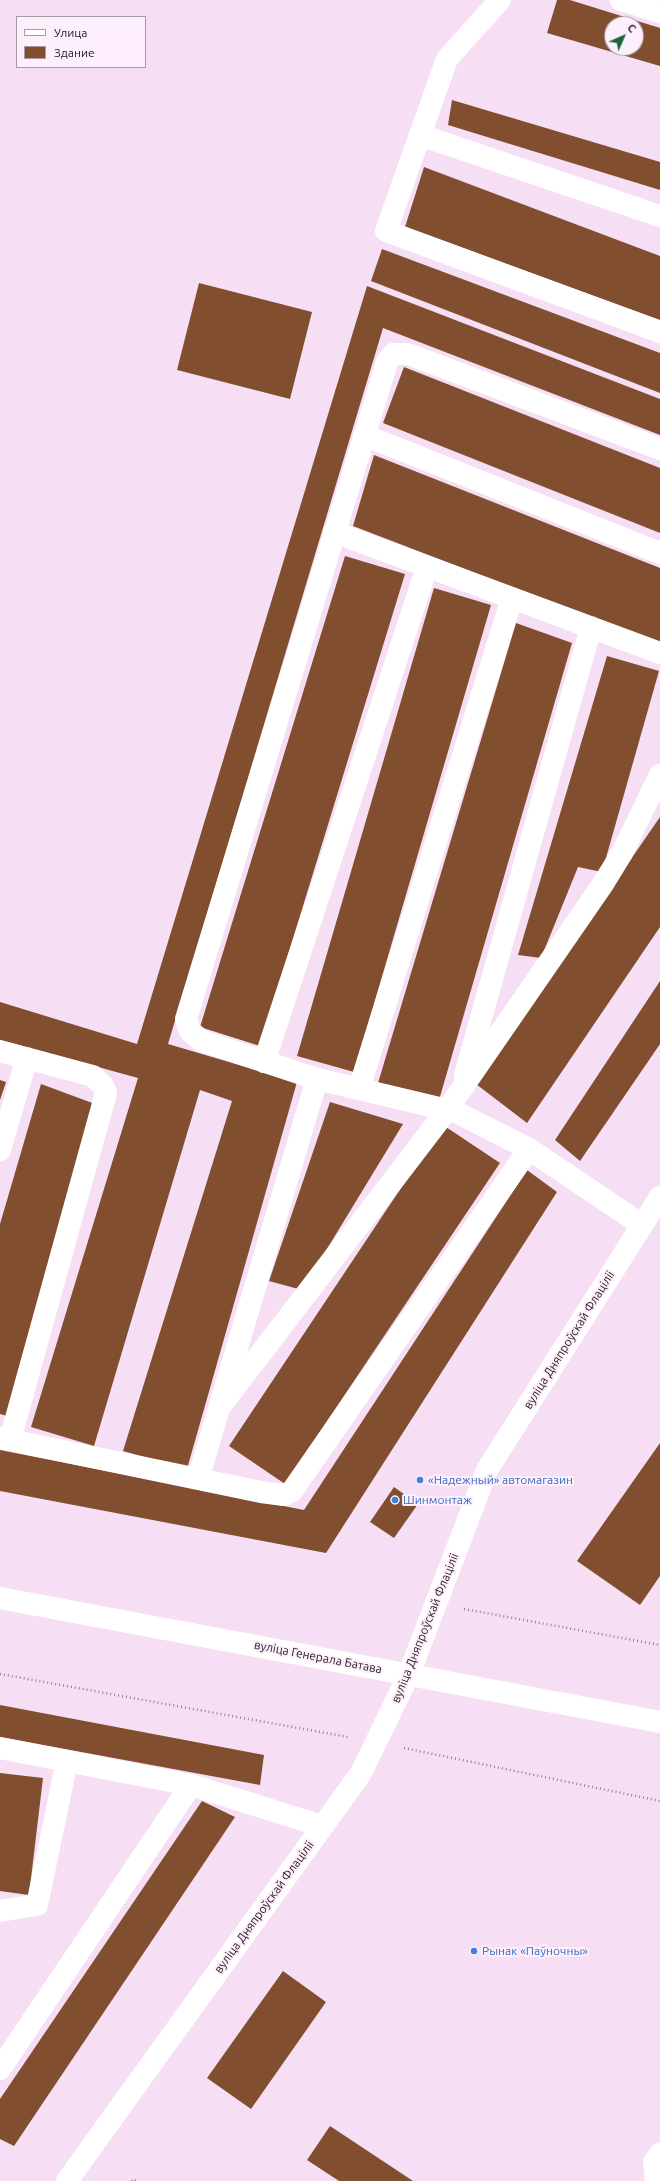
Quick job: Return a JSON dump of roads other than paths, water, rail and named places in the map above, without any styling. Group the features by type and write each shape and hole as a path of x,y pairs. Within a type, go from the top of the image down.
{"street":[{"path":"500,0 447,59 386,231 660,332"},
{"path":"621,0 660,12"},
{"path":"420,135 660,216"},
{"path":"642,1225 529,1149 468,1118 447,1110 317,1080 202,1041 190,1031 186,1019 364,435 387,362 393,354 408,354 660,450"},
{"path":"364,435 660,553"},
{"path":"334,532 660,653"},
{"path":"264,1062 427,567"},
{"path":"360,1089 512,598"},
{"path":"460,1091 591,627"},
{"path":"220,1408 447,1110 603,884 622,853 660,775"},
{"path":"0,1051 93,1076 103,1086 106,1094 5,1439 284,1496 292,1492 529,1149"},
{"path":"0,1150 28,1058"},
{"path":"198,1479 317,1080"},
{"name":"вуліца Дняпроўскай Флаціліі","path":"67,2181 361,1773 409,1674 487,1470 660,1197"},
{"name":"вуліца Генерала Батава","path":"0,1598 660,1722"},
{"path":"0,1748 191,1785 322,1826"},
{"path":"0,1911 36,1905 67,1761"},
{"path":"0,2069 191,1785"},
{"path":"656,2181 654,2162 660,2154"}],"place":[{"name":"«Надежный» автомагазин","path":"420,1480"},
{"name":"Шинмонтаж","path":"395,1500"},
{"name":"Рынак «Паўночны»","path":"474,1951"}]}
